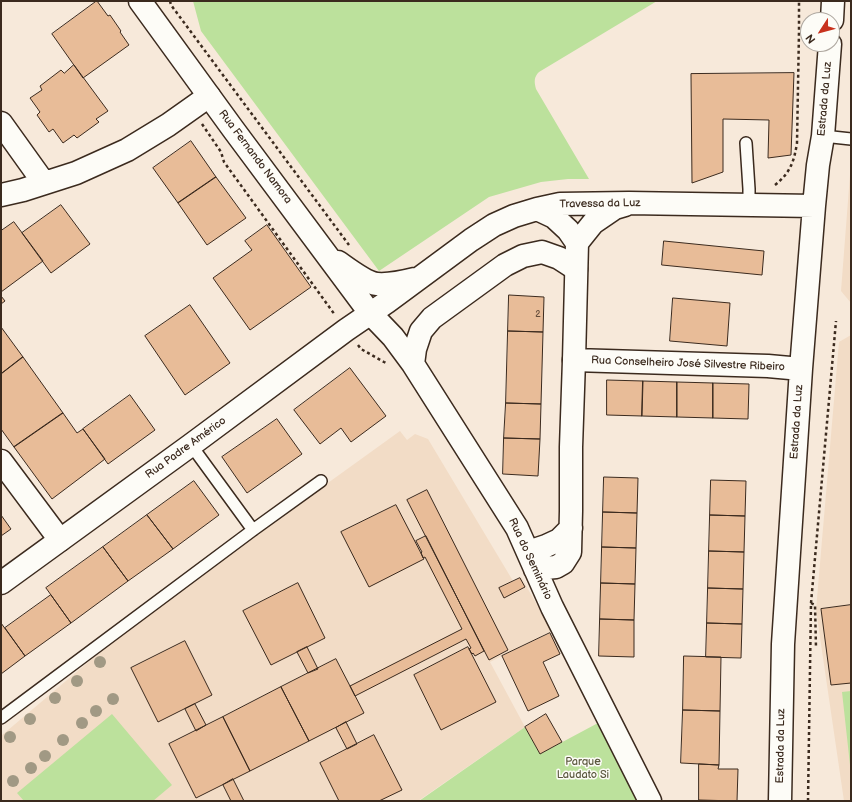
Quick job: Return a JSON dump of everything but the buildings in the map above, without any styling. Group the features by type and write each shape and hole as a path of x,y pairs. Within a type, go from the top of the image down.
{"street":[{"name":"Rua Fernando Namora","path":"140,1 370,313"},
{"path":"832,12 833,1"},
{"name":"Estrada da Luz","path":"780,801 784,644 801,369 814,206 818,165 823,136 829,52"},
{"path":"1,195 23,190 76,173 127,150 168,125 209,96"},
{"path":"1,123 44,183"},
{"name":"Travessa da Luz","path":"370,313 494,225 514,216 537,209 560,204 629,203 749,196 814,206"},
{"path":"531,560 556,567 563,563 570,552 571,447 577,243 593,223 615,208 629,203"},
{"path":"537,209 554,217 568,230 577,243"},
{"path":"413,364 415,349 421,331 432,318 505,265 522,256 542,252 559,258 576,269"},
{"path":"326,253 359,276 376,284 397,284 420,277"},
{"name":"Rua Padre Américo","path":"1,583 370,313"},
{"name":"Rua do Seminário","path":"370,313 393,337 413,364 517,528 552,607 650,801"},
{"name":"Rua Conselheiro José Silvestre Ribeiro","path":"574,360 768,366 801,369"},
{"path":"1,461 60,540"}],"lane":[{"path":"823,136 851,139"},
{"path":"746,143 749,196"},
{"path":"190,445 253,530"},
{"path":"1,718 321,481"}],"path":[{"path":"170,1 171,6 354,251"},
{"path":"749,196 775,185 786,175 794,158 797,143 799,1"},
{"path":"191,109 221,152 224,162 346,330 361,349 384,362 389,368"},
{"path":"808,801 812,603 836,321"},
{"path":"812,603 814,604 816,648"}],"shaded area":[{"path":"851,162 851,303 841,291"},
{"path":"851,335 851,801 844,801 816,610 839,342"},
{"path":"400,431 407,440 415,434 428,439 513,581 521,577 552,631 490,662 525,727 418,801 1,801 1,736 153,609"}],"green space":[{"path":"193,1 657,1 539,72 535,77 536,89 589,179 568,179 541,182 489,197 379,271 201,31"},
{"path":"851,691 851,774 842,692"},
{"path":"112,714 172,785 153,801 24,801 17,793"},
{"name":"Parque Laudato Si","path":"598,723 637,801 419,801 525,727 540,754"}]}
